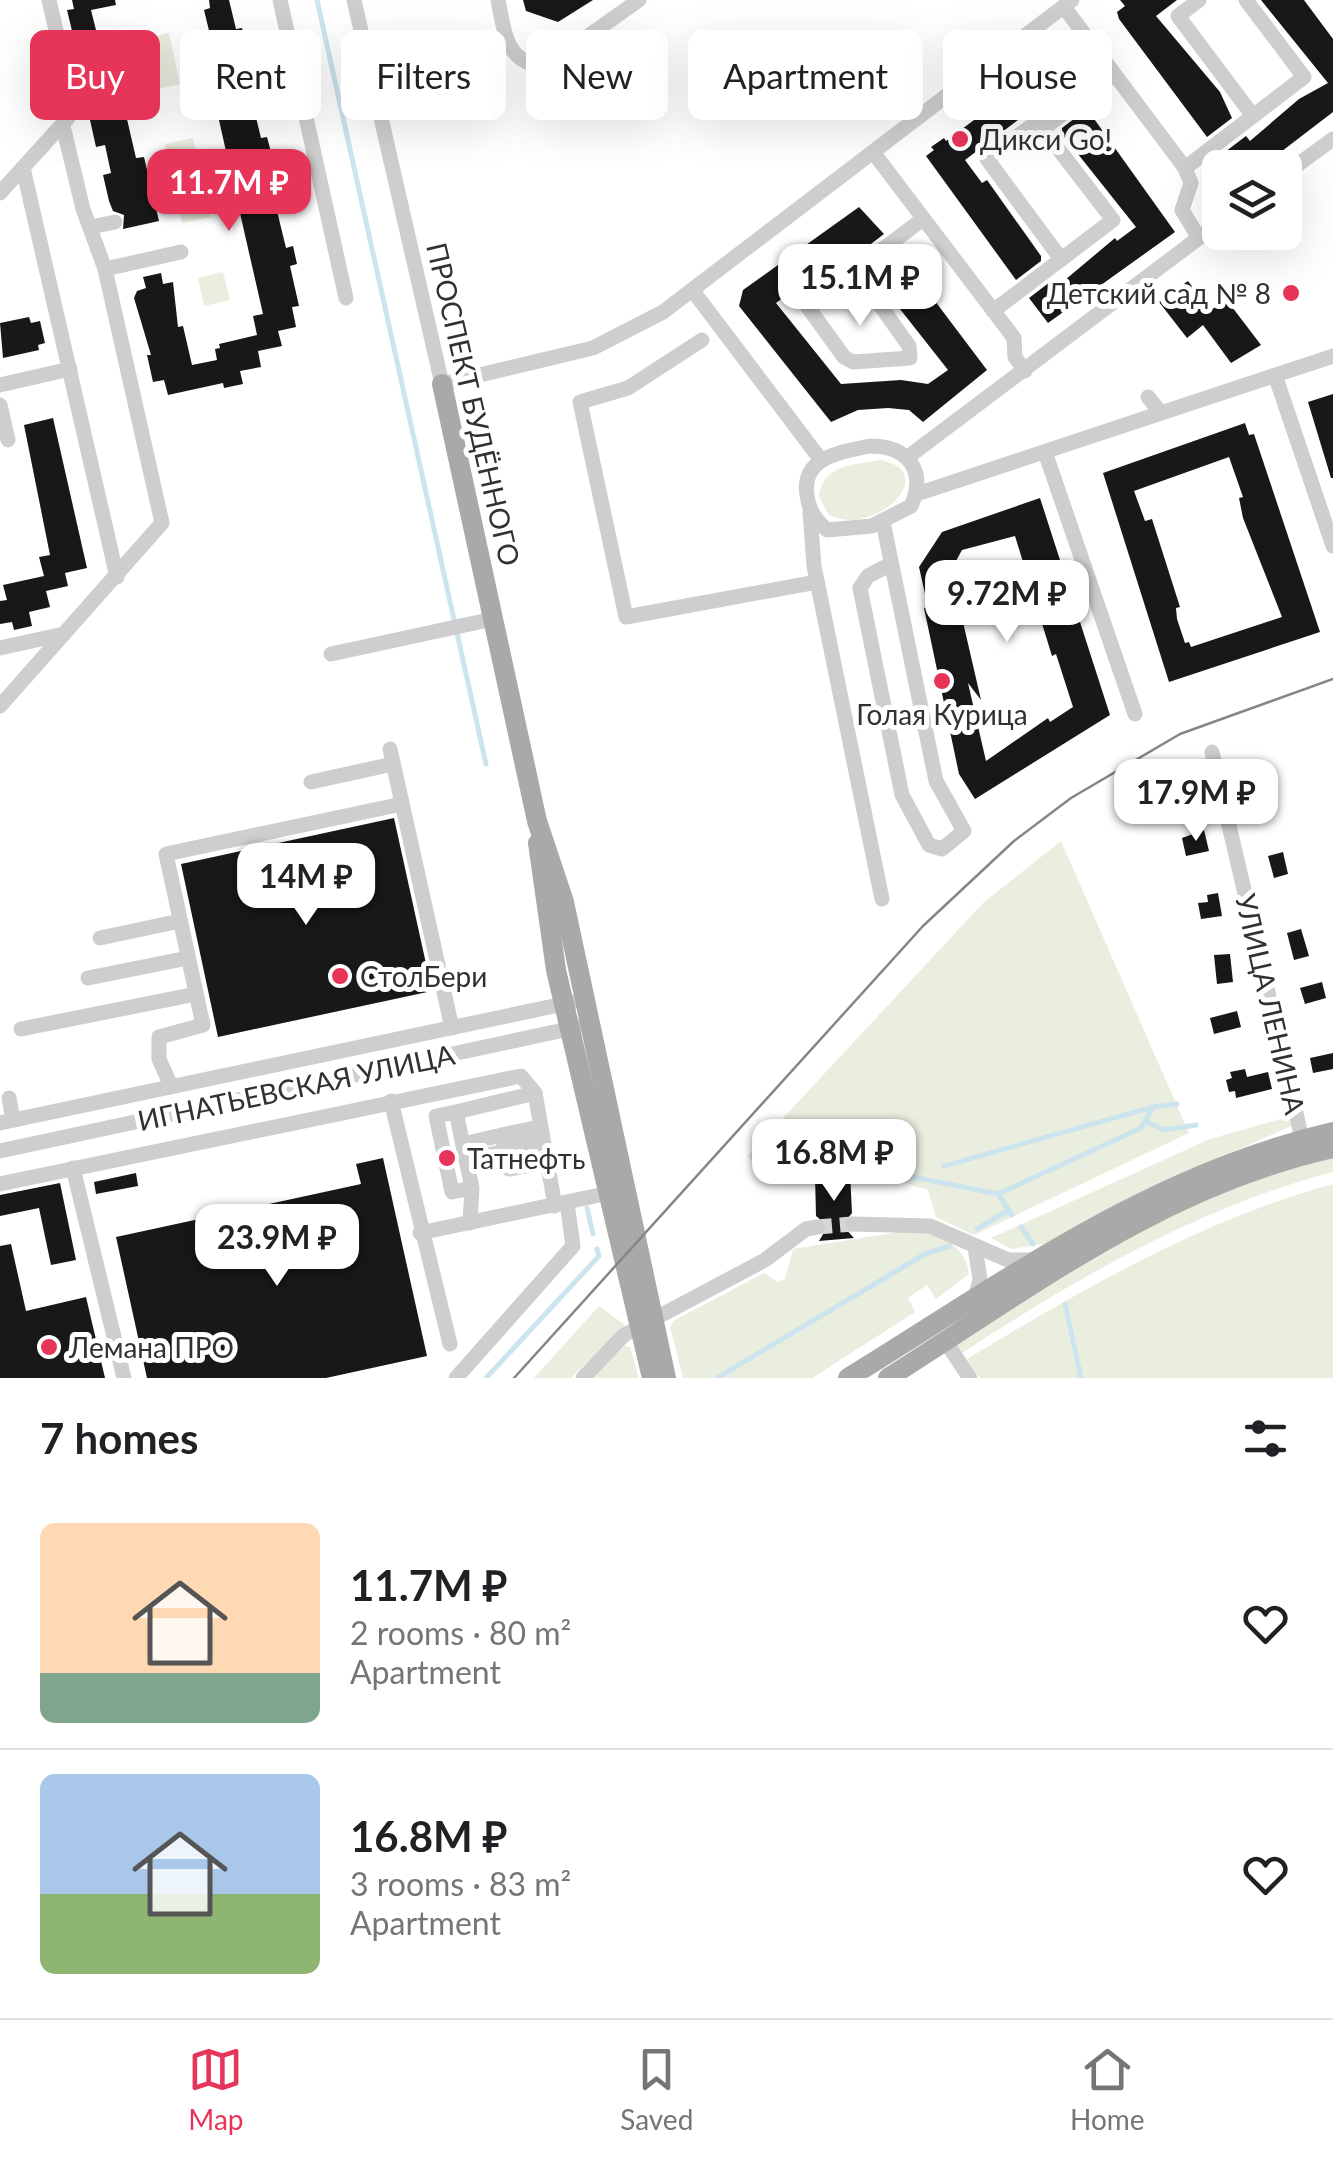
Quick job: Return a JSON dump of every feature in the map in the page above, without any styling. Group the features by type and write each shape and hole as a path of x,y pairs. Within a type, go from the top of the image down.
{"main road":[{"name":"ПРОСПЕКТ БУДЁННОГО","path":"442,384 537,821 564,902 586,1000 647,1323 652,1378"},
{"name":"ПРОСПЕКТ БУДЁННОГО","path":"537,821 540,869 564,1004 609,1193 666,1378"},
{"path":"848,1378 1129,1206 1200,1173 1333,1132"},
{"path":"888,1378 1156,1209 1240,1173 1333,1148"}],"street":[{"path":"0,193 63,126 71,105 50,0"},
{"path":"280,0 346,298"},
{"name":"ПРОСПЕКТ БУДЁННОГО","path":"354,0 442,384"},
{"path":"498,0 512,54 518,61 546,66 639,0"},
{"path":"1200,0 1178,16 1253,116"},
{"path":"1185,168 1304,77 1246,0"},
{"path":"442,384 593,348 624,335 693,291 1068,3 1114,74 1185,168 1191,183 1183,214 1199,238"},
{"path":"1043,128 1114,74"},
{"path":"994,311 1061,260 1113,220 1038,121 987,159 1061,260"},
{"path":"0,706 162,524 105,269 63,126"},
{"path":"1302,161 1333,138"},
{"path":"874,152 1014,338 1015,357 1025,370"},
{"path":"23,168 117,576"},
{"path":"218,193 239,188"},
{"path":"855,270 923,219"},
{"path":"91,227 116,222"},
{"path":"908,458 1202,236"},
{"path":"105,269 181,252"},
{"path":"850,264 855,270 909,346 910,358 853,362 844,357 802,299 850,264"},
{"path":"693,291 821,460"},
{"path":"702,340 628,388 580,402 626,617 817,582"},
{"path":"917,494 1333,356"},
{"path":"0,385 70,369"},
{"path":"1275,376 1333,546"},
{"path":"1148,397 1160,413"},
{"path":"0,406 8,440"},
{"path":"810,512 827,530 840,532 883,522 911,506 917,494 918,476 908,458 889,446 870,446 821,460 805,480 817,582 882,900"},
{"path":"1045,452 1136,714"},
{"path":"883,522 936,780 964,830 942,848 929,845 902,795 860,588 868,576 891,564"},
{"path":"331,654 493,619"},
{"path":"0,648 65,634"},
{"name":"УЛИЦА ЛЕНИНА","path":"1212,752 1302,1139"},
{"path":"312,782 392,757 452,1028"},
{"path":"170,1086 166,1065 156,1047 159,1038 202,1025 166,854 402,804"},
{"path":"100,938 180,921"},
{"path":"88,978 188,958"},
{"path":"22,1029 196,994"},
{"name":"ИГНАТЬЕВСКАЯ УЛИЦА","path":"7,1122 586,1000"},
{"name":"ИГНАТЬЕВСКАЯ УЛИЦА","path":"0,1151 591,1024"},
{"path":"405,1064 412,1097"},
{"path":"0,1184 522,1076 535,1093 540,1134 573,1246 456,1378"},
{"path":"202,1079 208,1105"},
{"path":"472,1188 452,1192 436,1116 535,1093"},
{"path":"7,1122 9,1098"},
{"path":"392,1101 420,1233 450,1344"},
{"path":"456,1112 472,1188 470,1223"},
{"path":"464,1152 540,1134"},
{"path":"57,1138 124,1378"},
{"path":"504,1145 511,1178 548,1166"},
{"path":"420,1233 609,1193"},
{"path":"853,1224 930,1226 1008,1260 1038,1260"},
{"path":"582,1378 624,1335 765,1260 806,1229 817,1227"},
{"path":"974,1247 980,1279 975,1298"},
{"path":"945,1341 970,1378"}],"shaded area":[{"path":"169,33 180,84 160,89 160,35"},
{"path":"193,138 211,217 182,223 165,144"},
{"path":"223,272 230,300 204,306 198,278"},
{"path":"880,460 898,467 905,478 903,490 894,502 863,518 845,520 828,514 819,496 827,478 841,468"},
{"path":"1061,841 1189,1133 974,1235 936,1217 928,1190 882,1176 875,1156 825,1158 785,1180 747,1157 983,903"},
{"path":"1288,1117 1291,1126 1126,1200 1050,1243 1012,1249 991,1238 1210,1139"},
{"path":"1333,1157 1333,1172 1235,1204 1187,1225 1094,1272 962,1353 954,1343 1123,1236 1223,1188"},
{"path":"1333,1184 1333,1378 980,1378 967,1359 1099,1282 1190,1237"},
{"path":"911,1230 949,1242 962,1255 969,1274 936,1299 927,1285 908,1298 915,1312 812,1378 683,1378 670,1327 673,1321 764,1273 778,1282 785,1279 793,1249"},
{"path":"599,1306 625,1325 571,1378 534,1378"},
{"path":"625,1346 630,1347 639,1378 591,1378"}],"building":[{"path":"72,0 115,0 116,5 91,10 96,30 72,30 67,10 74,9"},
{"path":"209,0 229,0 236,29 242,30 209,30 204,10 210,8"},
{"path":"523,0 593,0 558,22 526,11"},
{"path":"1120,0 1177,0 1156,16 1220,92 1232,118 1207,137 1119,19 1117,12 1125,6"},
{"path":"1261,0 1304,0 1333,39 1333,112 1283,150 1228,150 1246,136 1250,141 1299,99 1328,83"},
{"path":"90,120 127,120 136,158 144,157 159,221 123,229 124,215 113,211 103,175 111,173 105,145 96,147"},
{"path":"219,120 257,120 261,138 267,137 272,156 265,158 268,171 260,184 267,192 281,191 285,209 277,211 286,248 293,246 297,264 290,266 299,306 292,307 296,327 278,331 282,346 258,351 261,367 240,371 243,384 224,388 223,383 168,395 164,380 153,382 147,355 151,355 134,298 137,291 146,288 143,277 161,273 163,284 173,282 178,327 183,326 192,365 217,360 215,349 220,348 219,344 257,335 253,316 263,314 237,200 247,195 250,186 243,178 232,178"},
{"path":"974,120 1018,120 965,160 982,183 987,180 1041,256 1041,261 1016,280 926,156 934,150 931,147 944,138 946,141"},
{"path":"1073,120 1095,120 1175,232 1048,323 1029,298 1054,279 1059,285 1115,238 1117,241 1136,227 1062,134 1062,128"},
{"path":"859,207 884,234 859,253 853,245 776,303 841,384 901,380 928,384 948,370 874,276 873,271 898,252 987,370 923,422 909,410 888,408 858,410 831,422 739,306 743,290"},
{"path":"1188,281 1210,311 1226,299 1261,345 1231,363 1203,325 1187,338 1159,302"},
{"path":"29,317 31,323 40,321 45,343 38,345 39,350 3,358 0,323"},
{"path":"1333,394 1333,478 1331,478 1308,402"},
{"path":"53,418 87,568 65,573 68,586 46,591 50,607 29,612 32,626 14,630 12,622 0,624 0,601 7,600 3,585 44,576 39,557 50,555 24,425"},
{"path":"1245,423 1249,435 1254,434 1320,632 1169,682 1103,473","holes":["1229,457 1243,497 1239,498 1243,518 1282,617 1191,647 1189,642 1185,643 1177,619 1176,608 1180,607 1152,519 1145,521 1134,491"]},
{"path":"1040,498 1110,715 975,799 959,774 924,608 928,607 919,567 942,532","holes":["1015,536 1052,656 1056,654 1073,707 1050,722 1048,718 986,761 968,683 981,700 951,570 962,550"]},
{"path":"394,818 432,991 218,1037 181,864"},
{"path":"1204,830 1209,851 1186,856 1182,838"},
{"path":"1283,852 1288,874 1274,878 1268,856"},
{"path":"1218,893 1222,916 1201,919 1198,903 1208,902 1207,895"},
{"path":"1301,929 1309,956 1294,960 1287,933"},
{"path":"1230,954 1233,982 1217,984 1214,955"},
{"path":"1322,982 1326,998 1305,1004 1300,988"},
{"path":"1237,1011 1241,1027 1214,1034 1210,1018"},
{"path":"1333,1053 1333,1069 1313,1073 1310,1058"},
{"path":"1245,1069 1247,1077 1268,1072 1272,1089 1236,1098 1235,1091 1229,1092 1226,1080 1232,1078 1230,1072"},
{"path":"383,1158 427,1356 326,1378 147,1378 116,1237 361,1184 356,1164"},
{"path":"850,1172 852,1213 842,1225 854,1238 819,1241 828,1226 816,1216 815,1176"},
{"path":"136,1173 138,1186 96,1194 94,1182"},
{"path":"60,1183 76,1260 51,1265 39,1208 0,1216 0,1195"},
{"name":"Лемана ПРО","path":"11,1244 26,1311 86,1297 105,1378 0,1378 0,1246"}],"waterway":[{"path":"317,0 486,764"},
{"path":"944,1166 1153,1107 1177,1104"},
{"path":"998,1194 1141,1128 1153,1107"},
{"path":"1145,1121 1164,1130 1196,1125"},
{"path":"898,1174 998,1194 1012,1215"},
{"path":"587,1208 593,1234"},
{"path":"977,1229 1009,1210"},
{"path":"1021,1227 1033,1244"},
{"path":"717,1378 925,1254 950,1246"},
{"path":"486,1378 599,1256 597,1249"},
{"path":"1065,1304 1081,1378"}],"tunnel":[{"path":"239,188 271,182"},
{"path":"817,1227 853,1224"}],"tram line":[{"path":"514,1378 923,926 1014,841 1071,798 1180,734 1333,679"}],"place":[{"name":"Дикси Go!","path":"960,139"},
{"name":"Детский сад № 8","path":"1291,293"},
{"name":"Голая Курица","path":"942,681"},
{"name":"СтолБери","path":"340,976"},
{"name":"Татнефть","path":"447,1158"},
{"name":"Лемана ПРО","path":"49,1347"}]}
